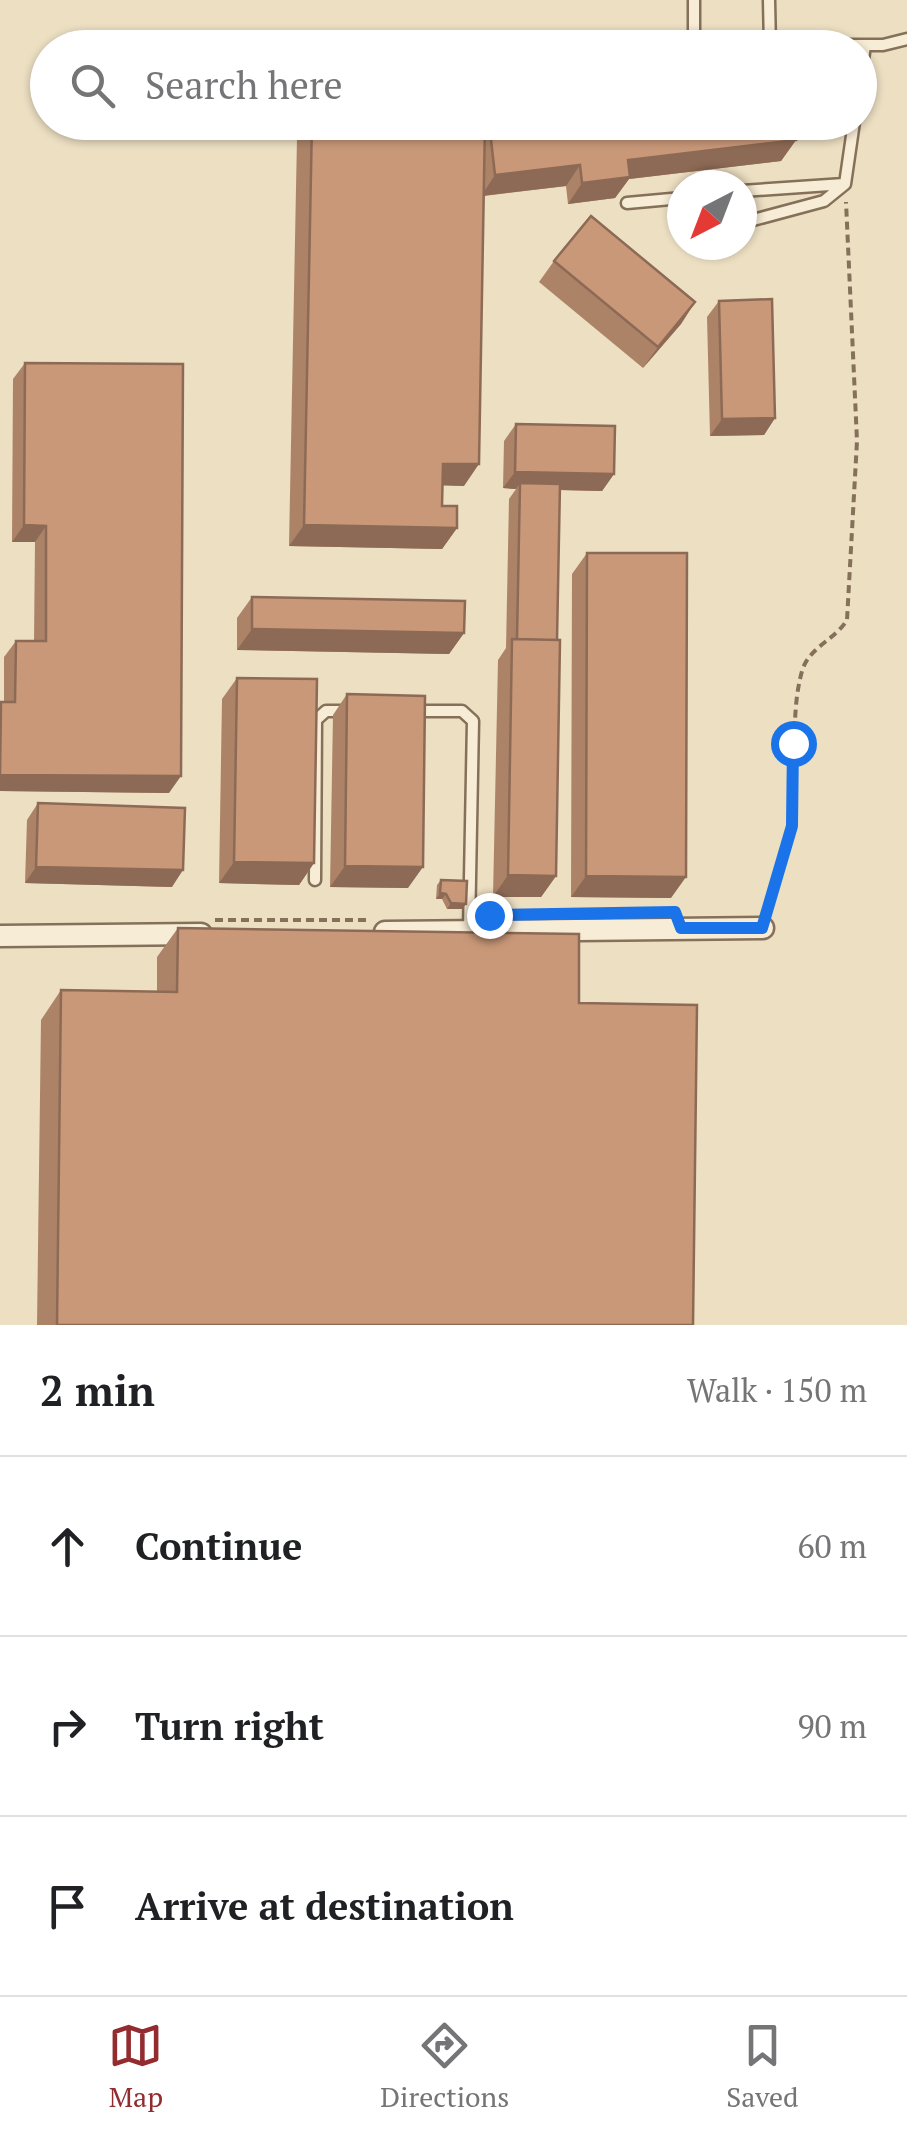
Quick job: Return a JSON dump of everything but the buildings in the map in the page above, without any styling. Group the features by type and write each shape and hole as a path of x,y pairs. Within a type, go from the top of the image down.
{"street":[{"path":"379,926 469,931 762,928"},
{"path":"0,936 207,927"}],"lane":[{"path":"694,0 694,30"},
{"path":"769,0 770,30"},
{"path":"877,43 907,39"},
{"path":"757,219 824,202 845,184 851,140"},
{"path":"757,191 845,184"},
{"path":"627,203 667,199"},
{"path":"314,880 316,720 326,711 365,711"},
{"path":"404,711 462,711 473,721 469,931"}],"path":[{"path":"762,928 792,826 793,743 803,668 820,643 838,634 848,620 858,441 845,184"},
{"path":"207,927 379,926"}],"route":[{"path":"489,915 675,912 681,928 762,928 792,826 793,743"}]}
